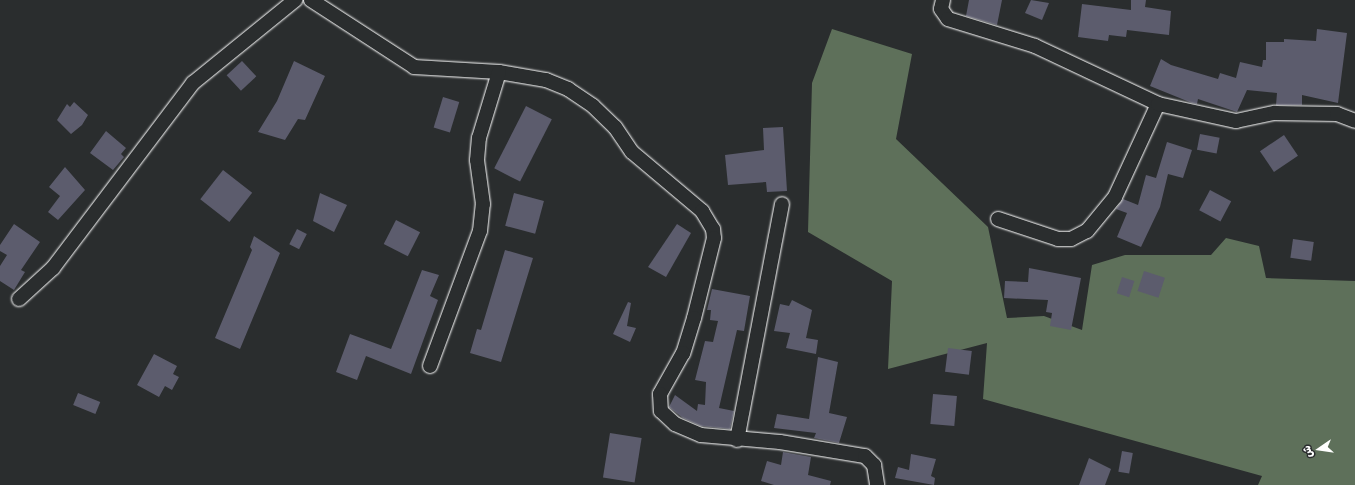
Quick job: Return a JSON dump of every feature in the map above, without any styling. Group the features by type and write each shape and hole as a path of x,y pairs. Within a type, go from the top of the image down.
{"street":[{"path":"19,299 53,268 193,83 295,0"},
{"path":"311,0 414,67 499,72 546,80 568,89 593,106 615,127 632,152 710,219 714,238 694,318 683,353 660,394 659,403 661,411 675,424 701,435 738,440 780,442 864,456 874,465 877,485"},
{"path":"943,0 941,10 948,19 1035,46 1158,104 1236,120 1275,113 1337,114 1355,121"},
{"path":"430,366 480,231 483,204 477,160 479,138 499,72"},
{"path":"998,219 1058,240 1071,239 1087,231 1115,197 1125,179 1158,104"},
{"path":"738,440 782,204"}],"green space":[{"path":"832,29 912,54 896,139 988,227 1007,318 1044,316 1082,330 1092,265 1125,255 1211,255 1226,238 1259,246 1266,278 1355,281 1355,485 1258,485 1262,476 983,399 987,343 888,369 892,281 808,232 812,83"}],"building":[{"path":"969,0 1002,0 997,25 966,16"},
{"path":"1031,0 1049,3 1042,20 1025,13"},
{"path":"1131,0 1146,0 1145,7 1171,11 1169,35 1127,30 1126,37 1109,35 1108,41 1078,37 1082,4 1131,10"},
{"path":"1317,29 1347,33 1338,103 1302,95 1302,105 1276,105 1277,93 1247,90 1237,112 1198,99 1197,104 1192,103 1150,86 1161,59 1171,65 1218,79 1220,73 1236,78 1240,62 1262,67 1263,60 1266,60 1266,42 1284,42 1284,39 1316,41"},
{"path":"242,61 256,76 241,91 227,75"},
{"path":"294,61 325,76 305,120 298,119 285,140 258,132 277,101"},
{"path":"443,97 459,102 450,133 434,128"},
{"path":"74,102 88,115 82,125 71,134 57,120 67,104 70,107"},
{"path":"526,106 552,119 520,182 494,168"},
{"path":"783,127 787,191 767,192 766,182 728,185 725,155 764,150 763,128"},
{"path":"106,131 126,148 121,154 124,157 113,170 90,153"},
{"path":"1200,134 1220,138 1217,154 1197,150"},
{"path":"1284,135 1298,156 1274,172 1260,151"},
{"path":"1167,142 1192,150 1183,178 1168,174 1160,207 1141,247 1117,237 1127,213 1116,209 1123,199 1138,205 1146,175 1156,178"},
{"path":"65,167 85,190 58,220 48,212 60,196 49,187"},
{"path":"223,170 252,193 229,222 200,199"},
{"path":"1210,190 1231,201 1220,222 1199,210"},
{"path":"320,193 347,205 334,232 313,221"},
{"path":"514,193 544,201 535,234 505,226"},
{"path":"396,220 420,232 408,256 384,244"},
{"path":"14,224 40,242 21,270 25,272 14,290 0,281 0,266 7,255 0,251 0,245"},
{"path":"677,224 691,233 666,277 648,267"},
{"path":"297,229 307,234 299,249 289,244"},
{"path":"254,236 280,253 240,349 215,338 252,250 250,247"},
{"path":"1293,239 1314,242 1311,261 1290,258"},
{"path":"505,250 533,258 501,362 470,353 477,329 481,330"},
{"path":"1029,268 1081,278 1071,330 1050,326 1052,313 1046,312 1048,300 1004,298 1005,281 1028,282"},
{"path":"422,270 439,275 430,296 438,300 411,374 366,356 357,380 336,372 350,334 391,349"},
{"path":"1144,271 1165,278 1158,298 1138,291"},
{"path":"1122,277 1134,281 1129,297 1117,293"},
{"path":"712,289 750,296 744,331 737,330 719,408 734,411 730,429 701,426 683,418 669,407 675,395 697,411 698,404 705,405 706,382 695,380 705,341 713,342 718,321 710,320 711,310 707,310"},
{"path":"792,300 812,310 806,338 818,340 816,354 786,348 790,333 774,331 780,304 789,306"},
{"path":"628,302 631,303 627,326 636,328 630,342 613,334"},
{"path":"948,348 972,351 969,375 945,372"},
{"path":"154,354 177,366 173,374 179,377 172,390 165,386 159,397 137,385"},
{"path":"818,357 838,362 829,413 847,417 839,443 814,438 816,433 774,428 777,414 809,419"},
{"path":"78,393 100,402 95,414 73,405"},
{"path":"933,394 957,396 954,426 930,424"},
{"path":"610,433 642,438 635,482 603,477"},
{"path":"1122,451 1133,453 1129,474 1118,472"},
{"path":"783,452 811,457 808,475 831,481 830,485 774,485 761,481 767,461 781,465"},
{"path":"911,454 936,459 931,476 935,478 934,485 895,478 898,467 909,470"},
{"path":"1089,458 1111,469 1105,485 1079,485"}]}
